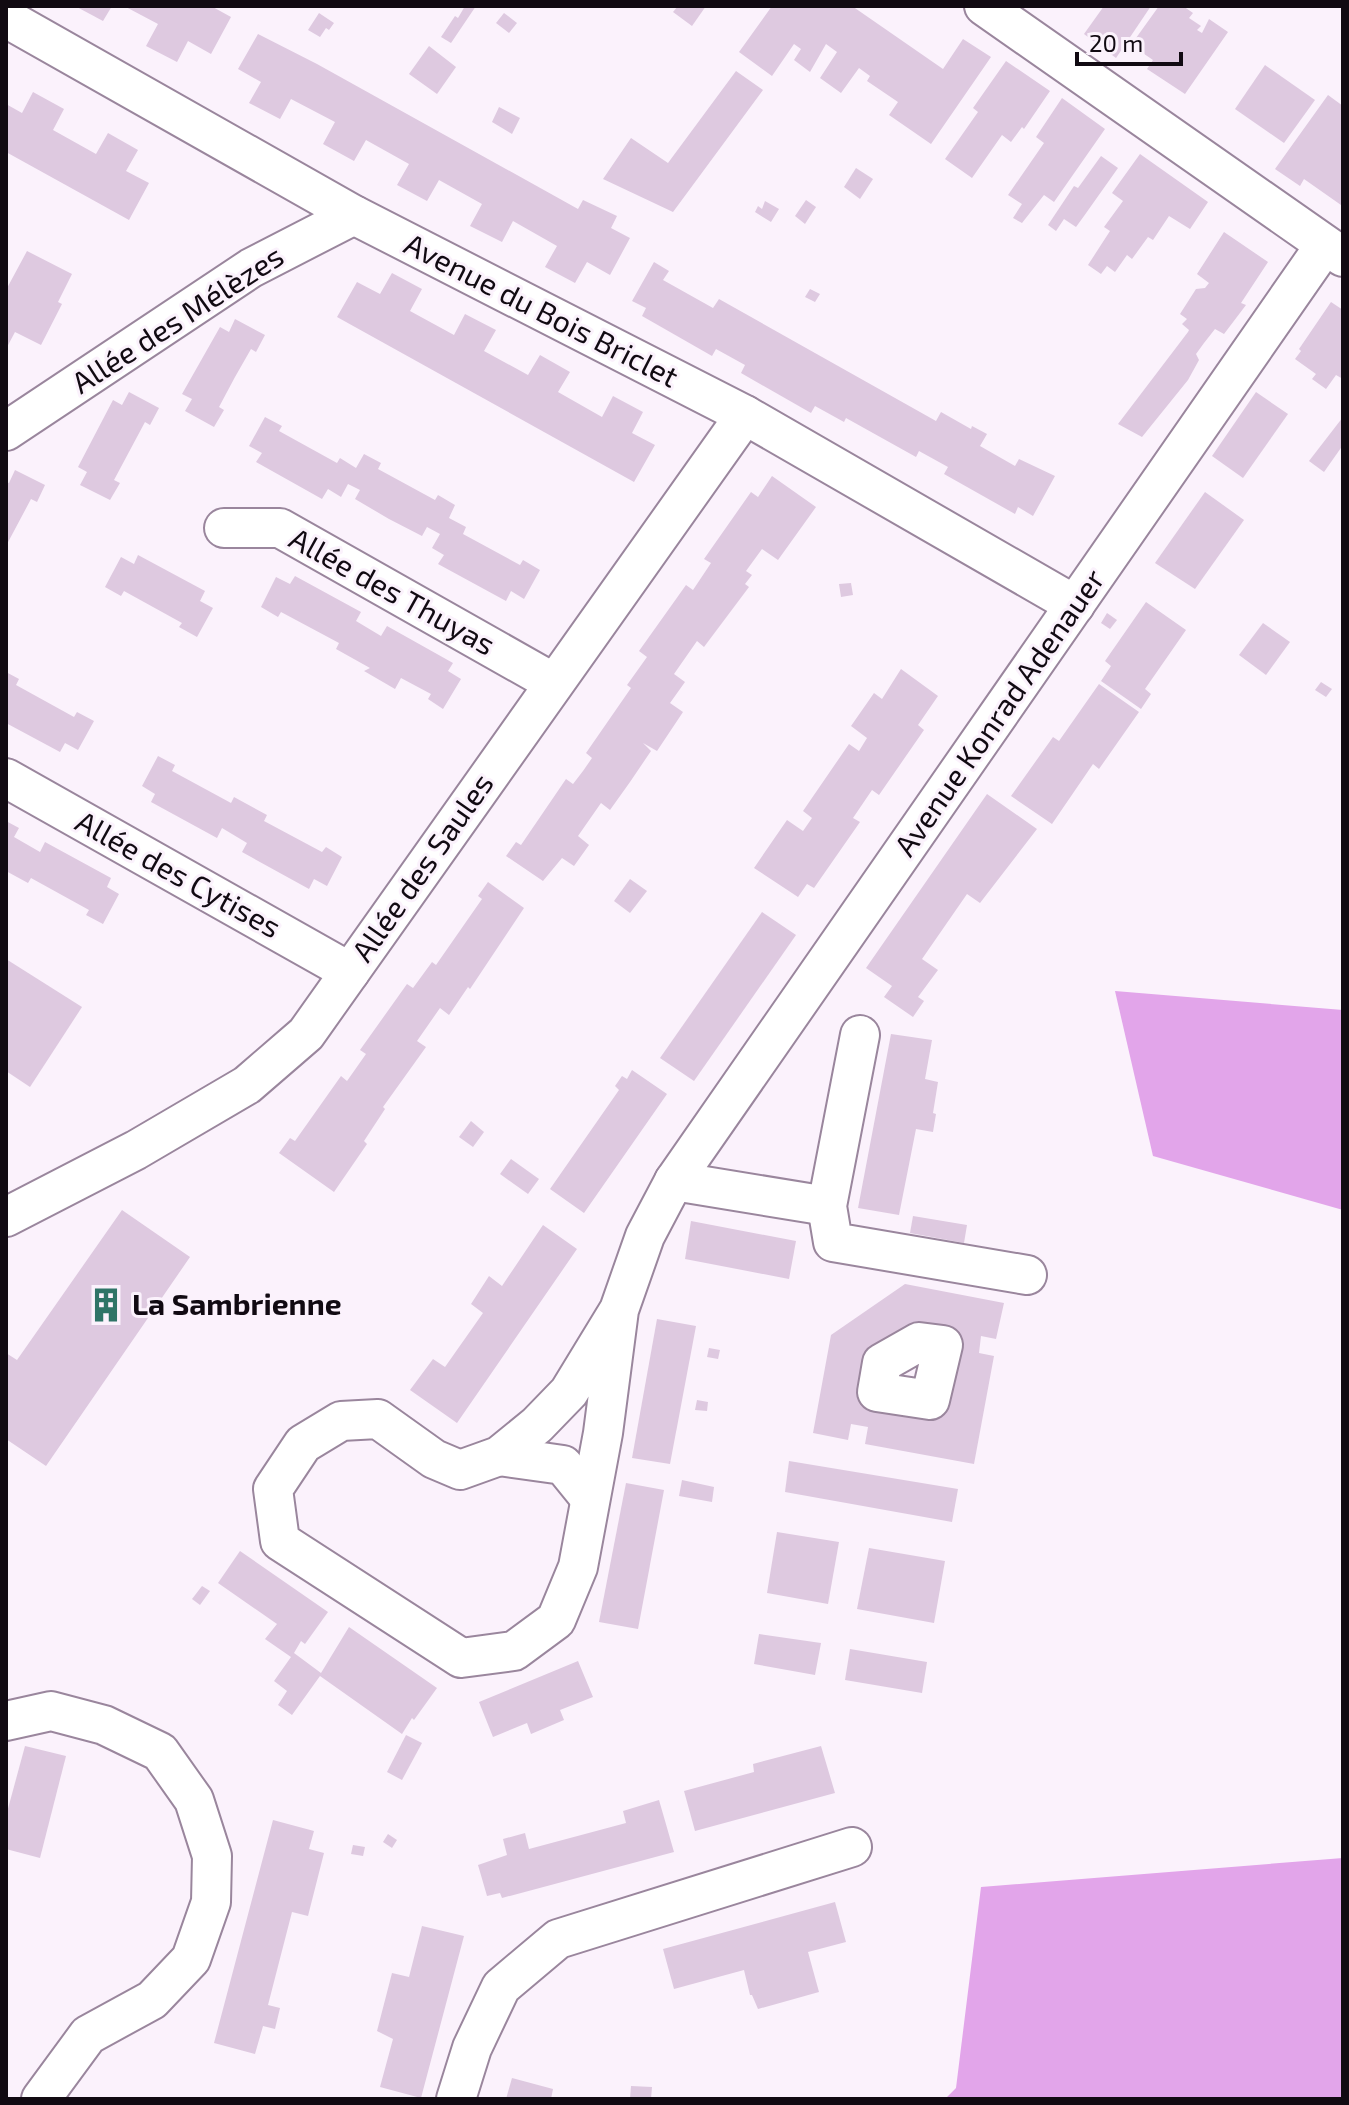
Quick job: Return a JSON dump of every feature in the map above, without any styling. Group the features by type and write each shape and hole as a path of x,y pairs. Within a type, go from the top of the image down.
{"street":[{"path":"984,6 1334,251"},
{"name":"Avenue du Bois Briclet","path":"6,18 354,215 745,415 1075,605"},
{"name":"Allée des Mélèzes","path":"6,431 251,268 354,215"},
{"name":"Avenue Konrad Adenauer","path":"619,1310 569,1392 537,1425 499,1456 460,1470 434,1459 378,1419 341,1421 303,1444 273,1489 280,1541 461,1658 514,1651 556,1620 578,1567 603,1433 619,1310 645,1236 674,1181 1075,605 1334,251"},
{"name":"Allée des Saules","path":"6,1217 136,1150 247,1085 306,1034 745,415"},
{"name":"Allée des Thuyas","path":"224,528 280,528 554,683"},
{"name":"Allée des Cytises","path":"6,778 350,972"},
{"path":"830,1224 860,1035"},
{"path":"674,1181 1027,1275"},
{"name":"Avenue Konrad Adenauer","path":"499,1456 563,1465 589,1497"},
{"path":"6,1721 51,1711 104,1725 160,1752 194,1800 212,1856 211,1902 191,1959 152,2000 88,2035 41,2099"},
{"path":"456,2099 472,2048 501,1987 558,1939 852,1847"}],"shaded area":[{"path":"1115,991 1343,1010 1343,1210 1153,1156"},
{"path":"1343,1858 1343,2099 945,2099 956,2088 981,1887"}],"building":[{"path":"75,6 112,6 103,21"},
{"path":"124,6 211,6 231,17 211,54 188,41 177,62 146,46 158,24"},
{"path":"465,6 476,6 451,43 441,37"},
{"path":"678,6 706,6 692,26 673,12"},
{"path":"772,6 852,6 943,69 963,39 991,57 931,144 889,115 898,102 867,81 870,76 859,68 841,93 820,78 837,52 826,44 810,72 794,60 801,49 794,44 772,76 739,52"},
{"path":"1104,6 1151,6 1116,58 1084,34"},
{"path":"1159,6 1183,6 1193,13 1189,18 1201,26 1197,30 1202,33 1209,19 1228,32 1185,94 1147,69 1153,60 1131,45"},
{"path":"319,13 334,23 320,37 308,30"},
{"path":"504,13 517,23 509,33 496,23"},
{"path":"258,34 578,209 583,200 617,216 611,228 630,238 610,275 587,262 575,283 545,267 557,246 513,221 502,242 470,226 482,204 439,180 427,201 397,185 409,164 366,140 354,161 323,144 335,122 291,99 280,119 249,103 261,82 238,69"},
{"path":"429,46 456,67 437,94 409,74"},
{"path":"1006,61 1050,91 1024,129 1022,127 1011,142 1002,135 972,178 945,159 978,112 973,108"},
{"path":"1265,65 1315,100 1284,143 1235,109"},
{"path":"736,71 763,90 673,212 603,179 631,138 668,163"},
{"path":"33,92 64,109 53,130 96,154 108,133 138,150 126,171 149,183 129,220 6,152 6,104 22,113"},
{"path":"1328,95 1343,106 1341,205 1304,179 1300,186 1275,169"},
{"path":"1062,98 1105,129 1054,202 1044,195 1022,223 1013,218 1022,204 1008,195 1044,143 1036,137"},
{"path":"499,107 520,118 512,134 492,122"},
{"path":"1140,154 1208,202 1190,229 1169,216 1153,240 1148,237 1132,259 1127,255 1115,272 1107,266 1101,274 1088,265 1110,231 1104,227 1123,201 1112,193"},
{"path":"1101,156 1118,168 1076,227 1064,219 1056,231 1048,225 1074,186 1078,188"},
{"path":"856,168 873,179 860,199 844,187"},
{"path":"806,200 816,207 805,224 795,216"},
{"path":"765,201 779,209 771,222 755,212 758,206 762,209"},
{"path":"1224,232 1268,262 1241,303 1246,305 1224,334 1215,329 1196,354 1199,360 1188,380 1142,437 1118,424 1188,332 1182,324 1187,319 1180,314 1196,289 1205,288 1209,283 1197,274"},
{"path":"27,251 72,274 58,302 62,304 41,345 15,332 6,349 6,290"},
{"path":"654,262 669,271 663,280 713,308 719,299 936,421 941,412 987,434 980,446 1015,466 1019,459 1055,476 1033,516 1018,507 1015,514 944,474 948,467 919,451 916,457 846,418 844,422 815,406 811,413 741,373 745,365 716,349 712,356 642,316 646,308 632,301"},
{"path":"392,273 422,289 410,311 454,335 465,314 496,330 484,351 528,375 540,355 570,372 558,392 602,417 613,396 643,412 632,433 655,445 634,482 337,317 357,282 380,294"},
{"path":"810,289 820,294 815,302 805,297"},
{"path":"1331,302 1343,310 1343,379 1336,375 1326,389 1312,379 1316,374 1295,359"},
{"path":"235,319 265,335 256,352 251,349 235,377 219,407 224,410 214,427 185,411 192,399 182,394 220,327 229,332"},
{"path":"129,392 159,408 150,425 145,422 114,480 120,483 110,500 80,485 87,472 78,467 113,400 122,405"},
{"path":"1256,392 1288,414 1243,478 1212,456"},
{"path":"265,417 282,426 279,431 337,463 340,458 356,468 364,454 381,463 378,469 435,500 438,495 455,505 449,518 466,527 463,534 520,565 523,560 540,570 524,599 511,591 506,601 438,564 444,555 432,548 440,534 427,527 422,536 389,519 355,499 360,490 348,484 341,497 328,489 322,499 256,462 262,453 249,446"},
{"path":"1343,417 1343,445 1324,472 1309,461"},
{"path":"15,470 45,485 37,502 31,499 6,546 6,482 9,483"},
{"path":"772,476 816,507 778,560 762,549 746,571 752,575 745,584 749,587 704,647 697,641 674,674 685,682 670,703 683,712 657,751 643,743 651,751 630,782 610,810 601,803 578,836 589,845 574,866 562,858 543,881 506,856 516,842 521,845 566,779 573,784 583,771 592,758 586,753 631,688 627,685 647,657 639,651 686,585 693,590 711,563 704,559 751,492 758,497"},
{"path":"1205,492 1244,520 1195,589 1155,563"},
{"path":"138,555 205,591 200,601 213,608 197,637 179,627 182,623 124,591 121,596 105,587 121,557 134,564"},
{"path":"295,576 361,612 356,621 381,636 387,626 453,663 448,671 461,679 443,709 428,699 431,694 401,678 395,689 364,671 370,668 336,649 339,643 281,612 278,617 261,607 276,577 290,584"},
{"path":"851,583 853,595 841,597 839,584"},
{"path":"1146,602 1186,630 1145,689 1151,694 1141,709 1101,681 1111,666 1105,661"},
{"path":"1107,613 1117,620 1110,629 1101,623"},
{"path":"1263,623 1290,642 1266,675 1239,655"},
{"path":"901,669 938,696 918,725 924,730 879,795 872,790 853,818 860,822 814,888 807,884 798,897 754,868 787,820 803,831 812,818 803,811 849,744 859,751 867,738 851,726 874,693 882,699"},
{"path":"6,672 19,679 16,685 74,717 77,712 94,721 78,750 65,743 60,752 6,723"},
{"path":"1321,682 1332,689 1326,697 1315,690"},
{"path":"1099,684 1139,712 1099,769 1093,764 1052,824 1011,796 1053,737 1059,741"},
{"path":"158,756 175,765 172,771 231,803 234,797 267,815 264,821 322,852 326,847 342,857 327,886 314,879 309,889 242,852 247,843 222,828 217,838 151,802 155,794 142,786"},
{"path":"987,794 1037,829 980,903 967,894 922,959 938,970 918,997 924,1001 913,1017 884,997 892,986 866,968"},
{"path":"6,821 19,828 14,837 40,852 45,842 111,878 107,887 119,894 103,924 86,915 89,910 31,878 28,883 6,871"},
{"path":"630,879 647,891 630,913 614,901"},
{"path":"488,882 524,908 470,989 468,987 449,1015 440,1008 417,1041 426,1047 383,1107 385,1109 364,1141 367,1144 334,1192 279,1153 290,1138 295,1141 341,1076 347,1081 366,1054 360,1050 407,984 413,988 432,962 436,965 482,899 478,896"},
{"path":"762,912 796,935 694,1081 660,1058"},
{"path":"6,959 82,1007 30,1087 6,1071"},
{"path":"891,1034 932,1040 925,1079 938,1082 933,1132 916,1129 899,1215 858,1208"},
{"path":"632,1070 667,1094 584,1213 550,1189 619,1090 615,1086 622,1076 627,1079"},
{"path":"471,1121 484,1132 473,1147 459,1137"},
{"path":"511,1159 539,1179 528,1194 500,1174"},
{"name":"La Sambrienne","path":"122,1210 190,1257 46,1466 6,1439 6,1353 17,1360"},
{"path":"913,1216 967,1225 964,1243 910,1233"},
{"path":"691,1221 796,1241 789,1279 685,1259"},
{"path":"543,1225 577,1249 457,1423 410,1390 433,1359 445,1367 483,1313 471,1304 489,1276 502,1286"},
{"path":"905,1284 1004,1303 996,1339 981,1336 979,1353 994,1356 974,1464 865,1444 868,1427 851,1424 848,1440 813,1433 831,1335","holes":["916,1335 935,1408 874,1363"]},
{"path":"657,1319 696,1326 670,1464 632,1458"},
{"path":"709,1348 720,1350 718,1359 707,1357"},
{"path":"697,1400 708,1402 707,1411 695,1410"},
{"path":"789,1461 958,1489 952,1522 785,1492"},
{"path":"682,1480 714,1487 712,1502 679,1496"},
{"path":"626,1483 664,1490 638,1629 599,1622"},
{"path":"777,1532 839,1542 828,1604 767,1593"},
{"path":"869,1548 945,1561 934,1623 857,1609"},
{"path":"240,1551 328,1612 305,1644 301,1641 294,1653 321,1673 349,1627 437,1688 402,1734 320,1676 292,1715 278,1705 287,1691 274,1681 291,1657 265,1639 277,1624 218,1583"},
{"path":"202,1586 210,1591 200,1605 192,1599"},
{"path":"759,1634 821,1643 815,1675 754,1664"},
{"path":"850,1649 927,1662 922,1693 845,1680"},
{"path":"578,1661 593,1697 560,1710 564,1720 531,1734 527,1723 493,1737 479,1702"},
{"path":"406,1735 422,1743 402,1780 387,1772"},
{"path":"25,1746 66,1756 40,1858 6,1849 6,1816"},
{"path":"821,1746 835,1793 695,1831 684,1791 754,1772 753,1764"},
{"path":"659,1800 674,1852 502,1898 500,1893 487,1896 478,1865 507,1855 503,1839 525,1833 529,1849 626,1823 623,1811"},
{"path":"273,1820 314,1831 309,1849 324,1853 308,1916 292,1912 268,2005 280,2008 275,2029 263,2026 255,2054 214,2043"},
{"path":"388,1834 397,1840 392,1848 383,1842"},
{"path":"353,1845 365,1847 363,1856 351,1854"},
{"path":"835,1902 846,1942 808,1952 819,1992 758,2009 750,1995 744,1970 674,1989 663,1949"},
{"path":"422,1926 464,1936 421,2098 380,2087 393,2039 377,2031 392,1973 409,1977"},
{"path":"512,2078 553,2089 551,2099 506,2099"},
{"path":"631,2086 652,2087 651,2099 630,2099"}],"place":[{"name":"La Sambrienne","path":"106,1305"}]}
